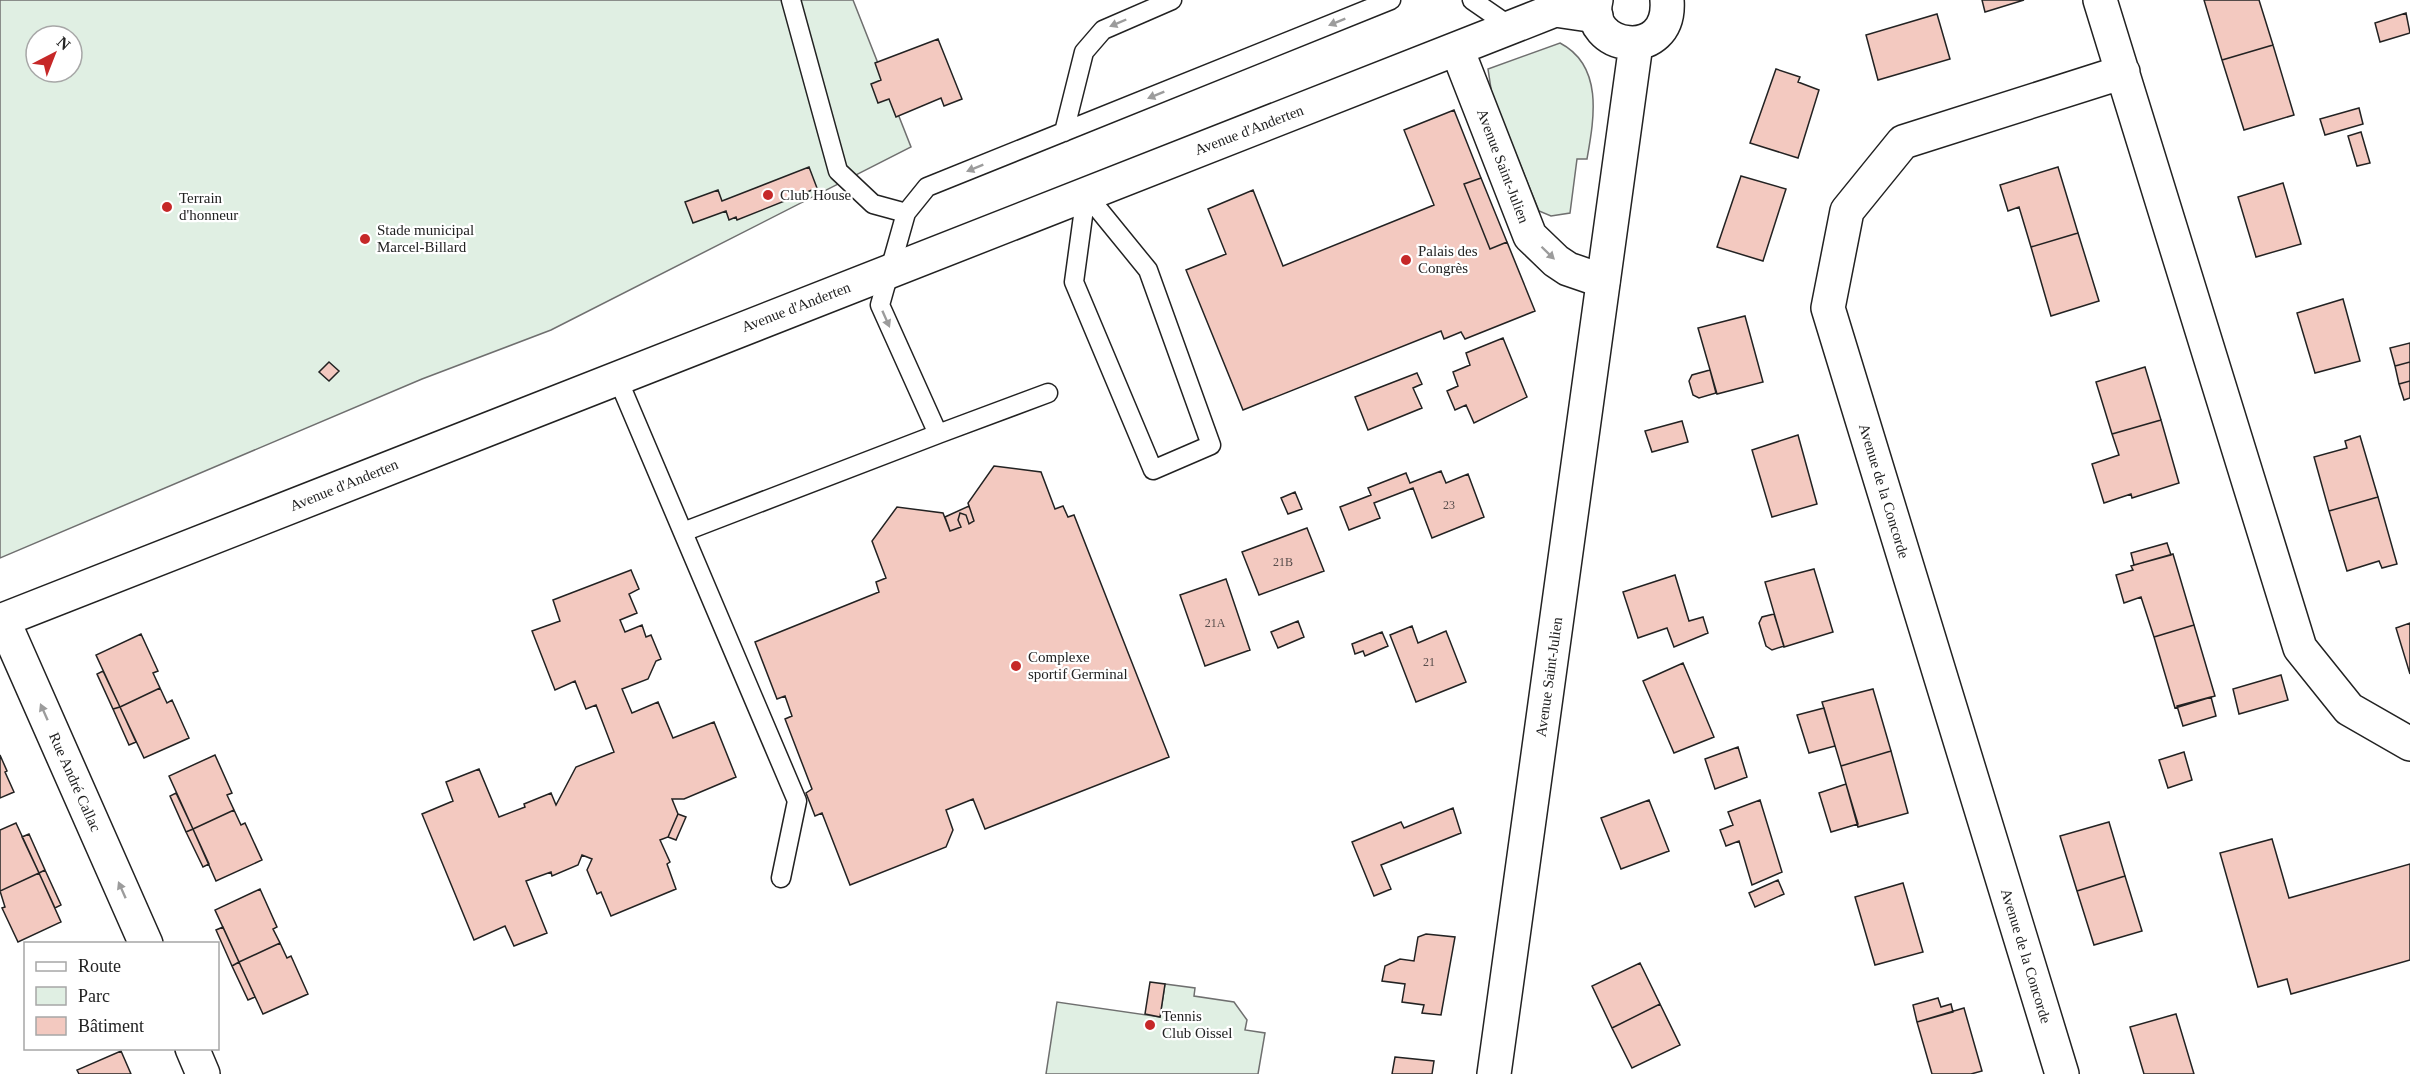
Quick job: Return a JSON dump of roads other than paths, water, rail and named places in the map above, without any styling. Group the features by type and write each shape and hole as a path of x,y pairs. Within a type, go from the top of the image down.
{"street":[{"path":"1596,8 1606,34 1615,40 1636,44 1658,33 1665,22 1668,10 1667,0"},
{"path":"2100,0 2300,648 2349,709 2410,744"},
{"name":"Avenue d'Anderten","path":"2,620 1555,10 1596,8"},
{"name":"Avenue Saint-Julien","path":"1494,1074 1636,44"},
{"name":"Avenue Saint-Julien","path":"1456,49 1530,236 1556,261 1568,269 1604,281"},
{"name":"Avenue de la Concorde","path":"2062,1074 1828,308 1847,211 1903,142 2123,72"},
{"name":"Rue André Callac","path":"2,620 145,942"},
{"path":"193,1050 204,1074"}],"lane":[{"path":"791,0 838,171 873,204 906,213"},
{"path":"1064,132 1084,52 1103,30 1172,0"},
{"path":"938,434 880,305 906,213 927,188 1391,0"},
{"path":"1472,0 1511,27"},
{"path":"1086,194 1148,270 1211,444 1153,470 1074,282 1086,194"},
{"path":"617,377 797,801 781,878"},
{"path":"683,532 1048,393"}],"place":[{"name":"Club House","path":"768,195"},
{"name":"Terrain d'honneur","path":"167,207"},
{"name":"Stade municipal Marcel-Billard","path":"365,239"},
{"name":"Palais des Congrès","path":"1406,260"},
{"name":"Complexe sportif Germinal","path":"1016,666"},
{"name":"Tennis Club Oissel","path":"1150,1025"}]}
